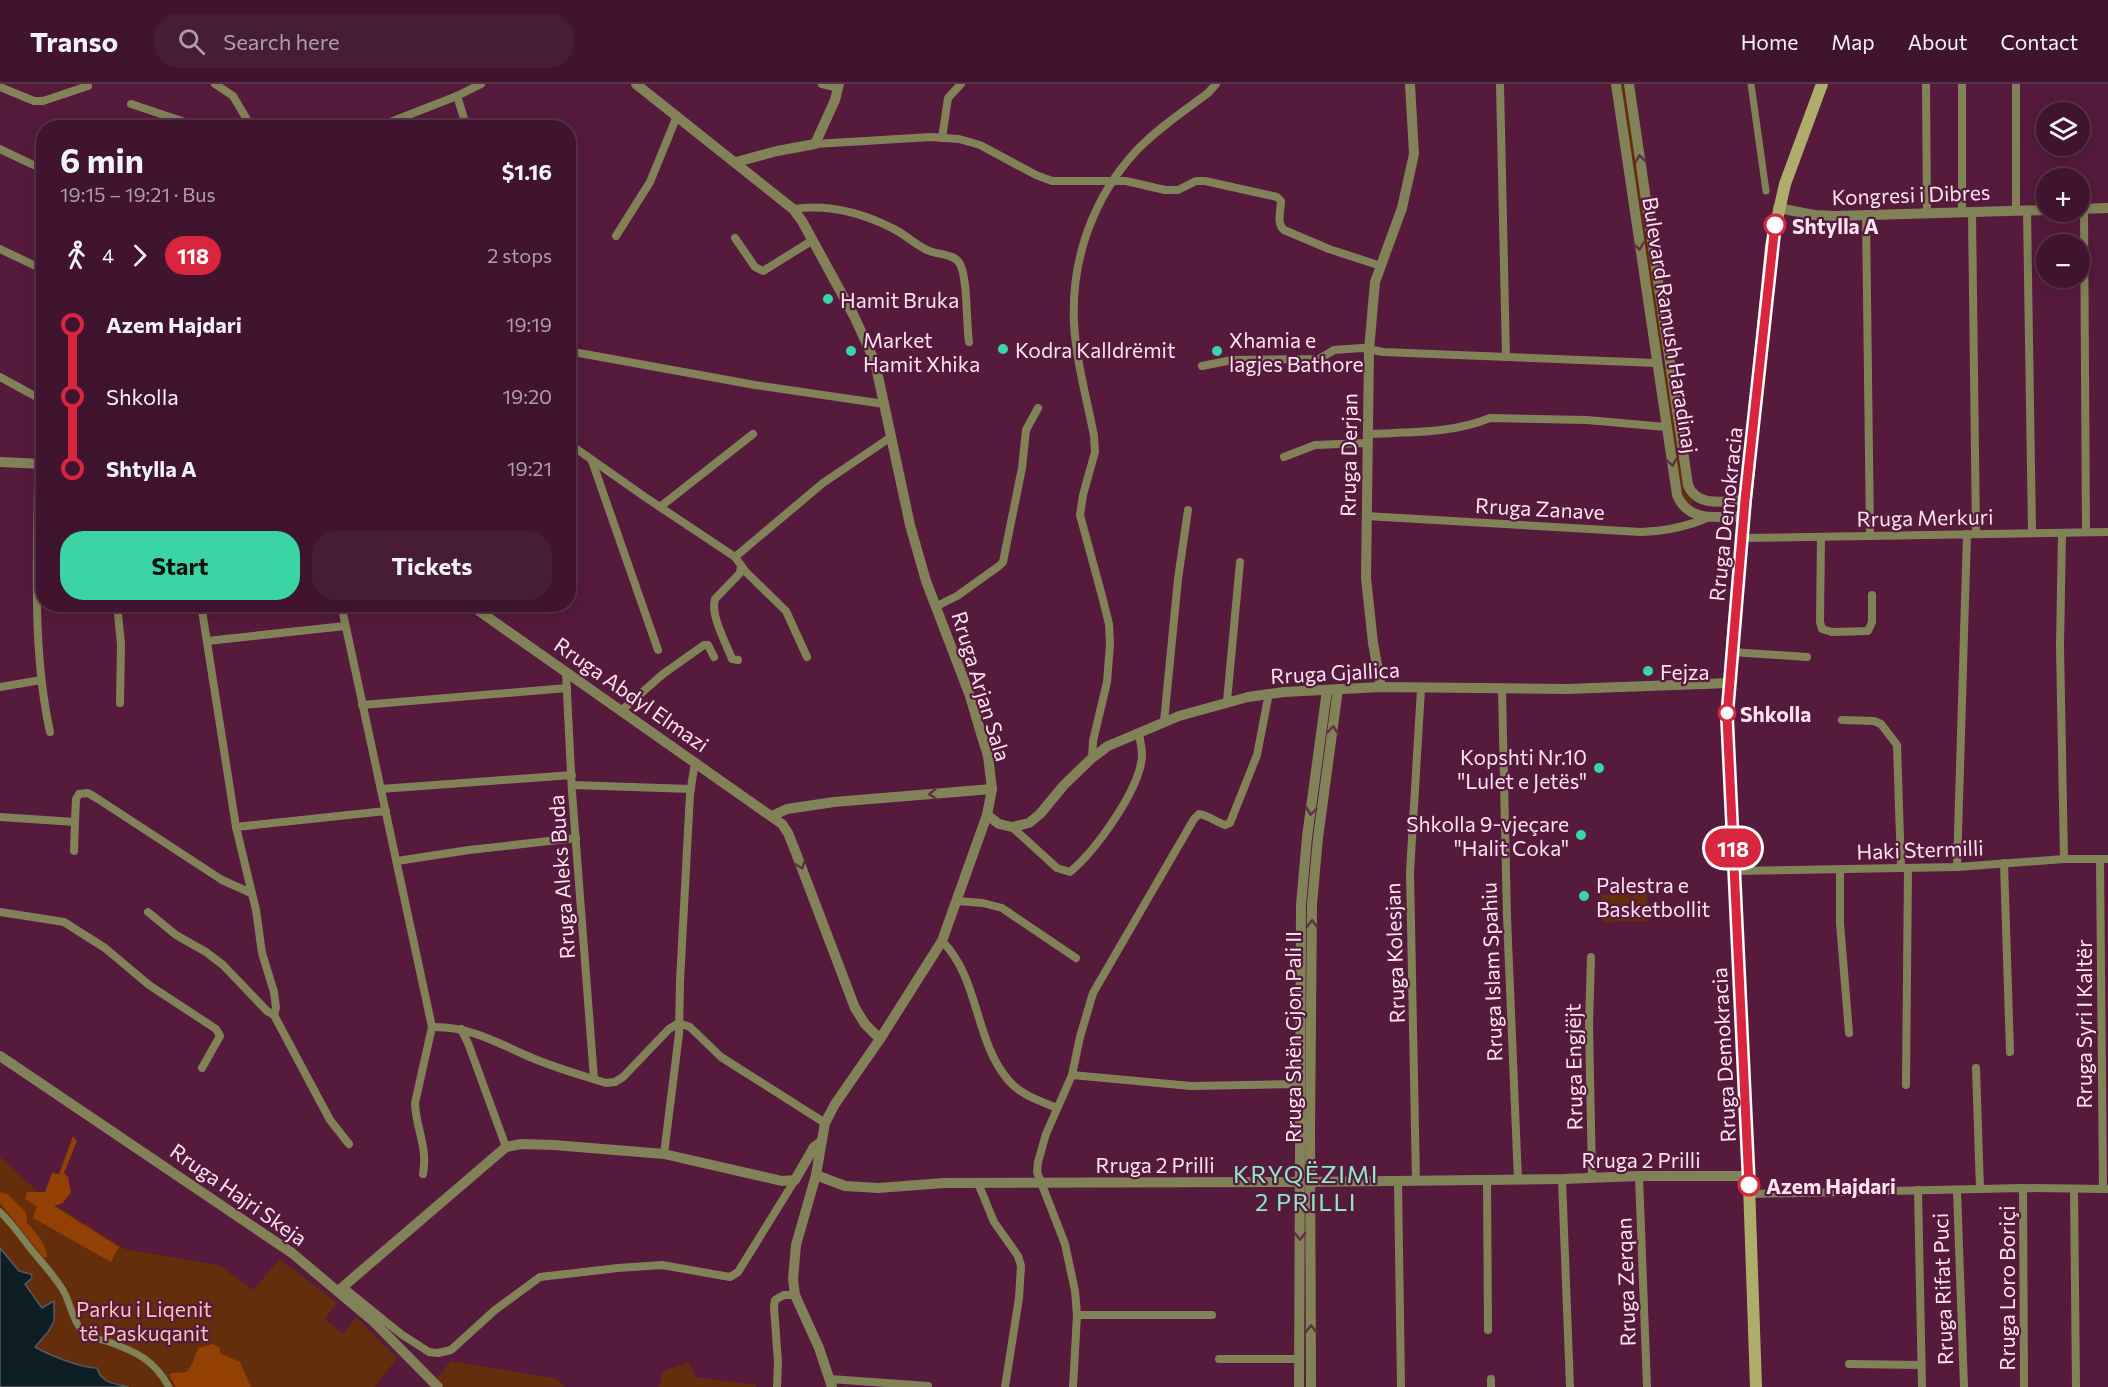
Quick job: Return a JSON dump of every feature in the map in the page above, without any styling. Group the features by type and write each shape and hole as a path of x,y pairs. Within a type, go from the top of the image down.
{"main road":[{"name":"Rruga Demokracia","path":"1756,1387 1750,1194 1728,757 1729,683 1771,246 1778,208 1822,84"}],"street":[{"path":"214,84 233,96 247,120"},
{"path":"396,120 481,84"},
{"name":"Rruga Arjan Sala","path":"636,84 794,209 864,337 874,363 910,525 926,581 937,606 988,756 992,789 987,815 942,941 880,1039 835,1104 825,1124 816,1175 796,1245 793,1279 795,1294 819,1348 831,1383"},
{"path":"815,144 838,86 822,84"},
{"path":"942,138 948,98 961,84"},
{"path":"1092,758 1093,741 1107,682 1110,644 1109,624 1080,515 1095,452 1077,348 1074,305 1081,250 1086,232 1113,181 1137,150 1216,84"},
{"name":"Rruga Derjan","path":"1381,687 1371,631 1366,578 1369,350 1372,299 1402,208 1414,153 1410,84"},
{"path":"1500,84 1506,357"},
{"name":"Bulevard Ramush Haradinaj","path":"1616,84 1656,363 1679,500 1684,508 1693,514 1709,517 1744,516"},
{"name":"Bulevard Ramush Haradinaj","path":"1629,84 1688,485 1696,497 1709,501"},
{"path":"1751,84 1766,191"},
{"path":"1926,84 1927,213"},
{"path":"1957,867 1972,534 1967,212 1962,84"},
{"path":"2016,84 2032,532"},
{"path":"0,87 28,99 43,101 88,86"},
{"path":"457,96 464,120"},
{"path":"131,104 179,120"},
{"path":"616,236 650,182 676,116"},
{"path":"736,162 815,144 959,139 980,145 1052,181 1126,181 1165,190 1178,190 1196,181 1277,196 1281,201 1279,221 1284,230 1381,267"},
{"path":"0,148 36,166"},
{"path":"794,209 824,208 870,219 892,228 926,250 957,260 962,273 969,342"},
{"name":"Kongresi i Dibres","path":"1778,208 1814,215 2036,210"},
{"path":"2090,209 2108,208"},
{"path":"1866,215 1870,536"},
{"path":"2081,222 2086,532"},
{"path":"735,238 755,267 764,271 813,240"},
{"path":"0,249 36,266"},
{"path":"1202,366 1242,360 1319,359 1334,350 1363,348 1383,352 1670,364"},
{"path":"576,352 755,385 884,404"},
{"path":"0,376 36,396"},
{"path":"937,606 957,596 1003,562 1022,468 1026,430 1038,408"},
{"path":"1284,457 1315,445 1452,428 1490,418 1587,420 1666,427"},
{"path":"660,507 753,434"},
{"path":"735,557 823,483 891,437"},
{"path":"576,449 735,557 741,566 786,611 807,657"},
{"path":"592,460 658,650"},
{"path":"0,462 36,464"},
{"path":"1709,517 1709,501 1745,500"},
{"path":"1164,722 1178,579 1188,510"},
{"name":"Rruga Zanave","path":"1366,516 1641,532 1689,526 1709,517"},
{"name":"Rruga Merkuri","path":"1742,538 2108,532"},
{"path":"2062,533 2060,646 2064,859"},
{"path":"1821,537 1820,622 1822,629 1832,632 1868,631 1871,627 1872,595"},
{"path":"1227,701 1240,562"},
{"path":"738,660 732,658 719,628 714,605 715,599 740,573 741,566"},
{"path":"38,612 41,680 50,732"},
{"path":"118,612 121,644 120,703"},
{"path":"202,612 236,827 256,910 262,953 273,992 276,1008 274,1015 330,1120 349,1143"},
{"path":"342,612 432,1027 415,1103 415,1115 426,1159 423,1174"},
{"name":"Rruga Abdyl Elmazi","path":"481,612 772,816 788,833 855,1008 880,1039"},
{"path":"207,641 345,626"},
{"path":"621,711 663,674 704,645 708,645 714,657"},
{"path":"1731,652 1808,657"},
{"name":"Rruga Aleks Buda","path":"566,673 594,1079"},
{"path":"0,687 41,680"},
{"name":"Rruga Gjallica","path":"1012,827 1029,823 1040,814 1064,785 1108,746 1164,722 1227,701 1269,693 1381,687 1502,690 1729,683"},
{"path":"362,705 567,688"},
{"name":"Rruga Kolesjan","path":"1416,1181 1410,872 1421,688"},
{"name":"Rruga Shën Gjon Pali II","path":"1311,1387 1305,1182 1299,1084 1299,971 1303,874 1333,690"},
{"name":"Rruga Shën Gjon Pali II","path":"1299,1387 1312,904 1333,690"},
{"name":"Rruga Islam Spahiu","path":"1502,690 1506,917 1518,1180"},
{"path":"1072,1387 1077,1315 1072,1270 1065,1244 1037,1172 1038,1162 1046,1134 1072,1076 1080,1037 1093,993 1194,819 1199,814 1225,825 1230,823 1257,755 1269,693"},
{"path":"1842,720 1874,721 1881,724 1897,745 1904,868 1906,1085"},
{"path":"987,815 999,824 1012,827 1058,868 1070,872 1123,807 1140,766 1142,756 1139,733"},
{"path":"664,1154 679,1023 691,789 695,762"},
{"path":"381,789 572,775"},
{"path":"572,785 691,789"},
{"path":"772,816 787,809 815,804 992,789"},
{"path":"74,851 76,799 82,793 88,794 114,808 222,880 251,893"},
{"path":"236,827 386,811"},
{"path":"0,817 75,822"},
{"path":"396,861 576,838"},
{"name":"Haki Stermilli","path":"1734,871 1957,867 2064,859 2104,859"},
{"name":"Rruga Syri I Kaltër","path":"2104,859 2105,1189"},
{"path":"2004,863 2010,1052"},
{"path":"1840,870 1840,923 1849,1033"},
{"path":"957,901 983,903 1002,908 1076,958"},
{"path":"0,912 64,922 105,948 149,986 216,1029 220,1036 202,1068"},
{"path":"148,912 176,935 223,965 267,1011 274,1015"},
{"path":"942,941 957,960 971,991 987,1040 1001,1070 1018,1090 1057,1108"},
{"name":"Rruga Engjëjt","path":"1591,957 1589,1024 1592,1177"},
{"path":"432,1027 472,1032 551,1065 606,1083 615,1082 623,1077 669,1029 679,1023"},
{"path":"679,1023 695,1031 720,1057 825,1124"},
{"path":"461,1029 506,1147"},
{"name":"Rruga Hajri Skeja","path":"0,1056 292,1253 341,1289 438,1387"},
{"path":"1976,1068 1980,1189"},
{"path":"1072,1076 1191,1086 1299,1084"},
{"path":"795,1180 782,1181 664,1154 554,1145 521,1144 506,1147 341,1289 429,1352 444,1352 451,1350 495,1310 540,1277 662,1265 730,1277 738,1272 795,1180 814,1147 821,1142"},
{"name":"Rruga 2 Prilli","path":"816,1175 838,1184 858,1188 978,1183 1416,1181 1749,1176"},
{"name":"Rruga Zerqan","path":"1639,1176 1647,1387"},
{"path":"1562,1179 1570,1387"},
{"path":"1487,1180 1488,1330"},
{"path":"1398,1181 1401,1387"},
{"path":"978,1183 994,1222 1018,1256 1021,1266 1019,1298 1005,1387"},
{"path":"1750,1194 2023,1188 2105,1189"},
{"name":"Rruga Loro Boriçi","path":"2023,1188 2024,1387"},
{"path":"2074,1189 2076,1387"},
{"path":"1918,1190 1922,1387"},
{"name":"Rruga Rifat Puci","path":"1957,1190 1964,1387"},
{"path":"0,1212 16,1227 56,1280 69,1300 76,1322 81,1328 87,1334 126,1348 149,1361 160,1371 170,1387"},
{"path":"777,1387 778,1352 774,1307 776,1300 784,1295 795,1294"},
{"path":"1077,1315 1212,1315"},
{"path":"1218,1359 1299,1359"},
{"path":"1849,1364 1921,1365"},
{"path":"831,1383 928,1386"}],"green space":[{"path":"1620,84 1625,84 1665,352 1659,353"},
{"path":"1666,369 1682,478 1686,493 1693,502 1690,507 1680,493 1662,370"},
{"path":"1647,889 1648,921 1632,922 1631,890"},
{"path":"1630,894 1631,921 1603,923 1601,895"},
{"name":"Parku i Liqenit të Paskuqanit","path":"0,1157 47,1200 125,1249 219,1265 253,1290 280,1259 337,1303 325,1319 343,1334 356,1317 397,1358 375,1387 129,1387 106,1380 97,1368 74,1363 48,1353 35,1346 54,1322 53,1301 42,1309 19,1271 0,1248"},
{"path":"451,1361 557,1379 565,1387 444,1387 437,1378"},
{"path":"689,1362 695,1377 756,1385 756,1387 659,1387 663,1371"}],"shaded area":[{"path":"73,1136 77,1141 64,1173 68,1177 71,1192 63,1203 54,1206 119,1247 111,1262 33,1218 37,1207 25,1199 27,1192 45,1192 52,1173 59,1174"},
{"path":"0,1192 7,1194 26,1212 27,1223 43,1243 47,1257 43,1257 0,1203"},
{"path":"213,1344 220,1348 220,1353 240,1362 251,1387 176,1387 169,1375 187,1372 198,1348"}],"water":[{"path":"0,1248 19,1271 31,1274 32,1278 25,1284 42,1308 54,1301 54,1321 35,1347 65,1360 97,1368 105,1380 129,1387 0,1387"}],"bus line":[{"name":"118","path":"1749,1185 1727,717 1745,500 1775,225"}],"place":[{"name":"Shtylla A","path":"1775,225"},
{"name":"Hamit Bruka","path":"828,299"},
{"name":"Kodra Kalldrëmit","path":"1003,349"},
{"name":"Market Hamit Xhika","path":"851,351"},
{"name":"Xhamia e lagjes Bathore","path":"1217,351"},
{"name":"Fejza","path":"1648,671"},
{"name":"Shkolla","path":"1727,713"},
{"name":"Kopshti Nr.10 \"Lulet e Jetës\"","path":"1599,768"},
{"name":"Shkolla 9-vjeçare \"Halit Coka\"","path":"1581,835"},
{"name":"Palestra e Basketbollit","path":"1584,896"},
{"name":"Azem Hajdari","path":"1749,1185"}],"district":[{"name":"KRYQËZIMI 2 PRILLI","path":"1306,1187"}]}
